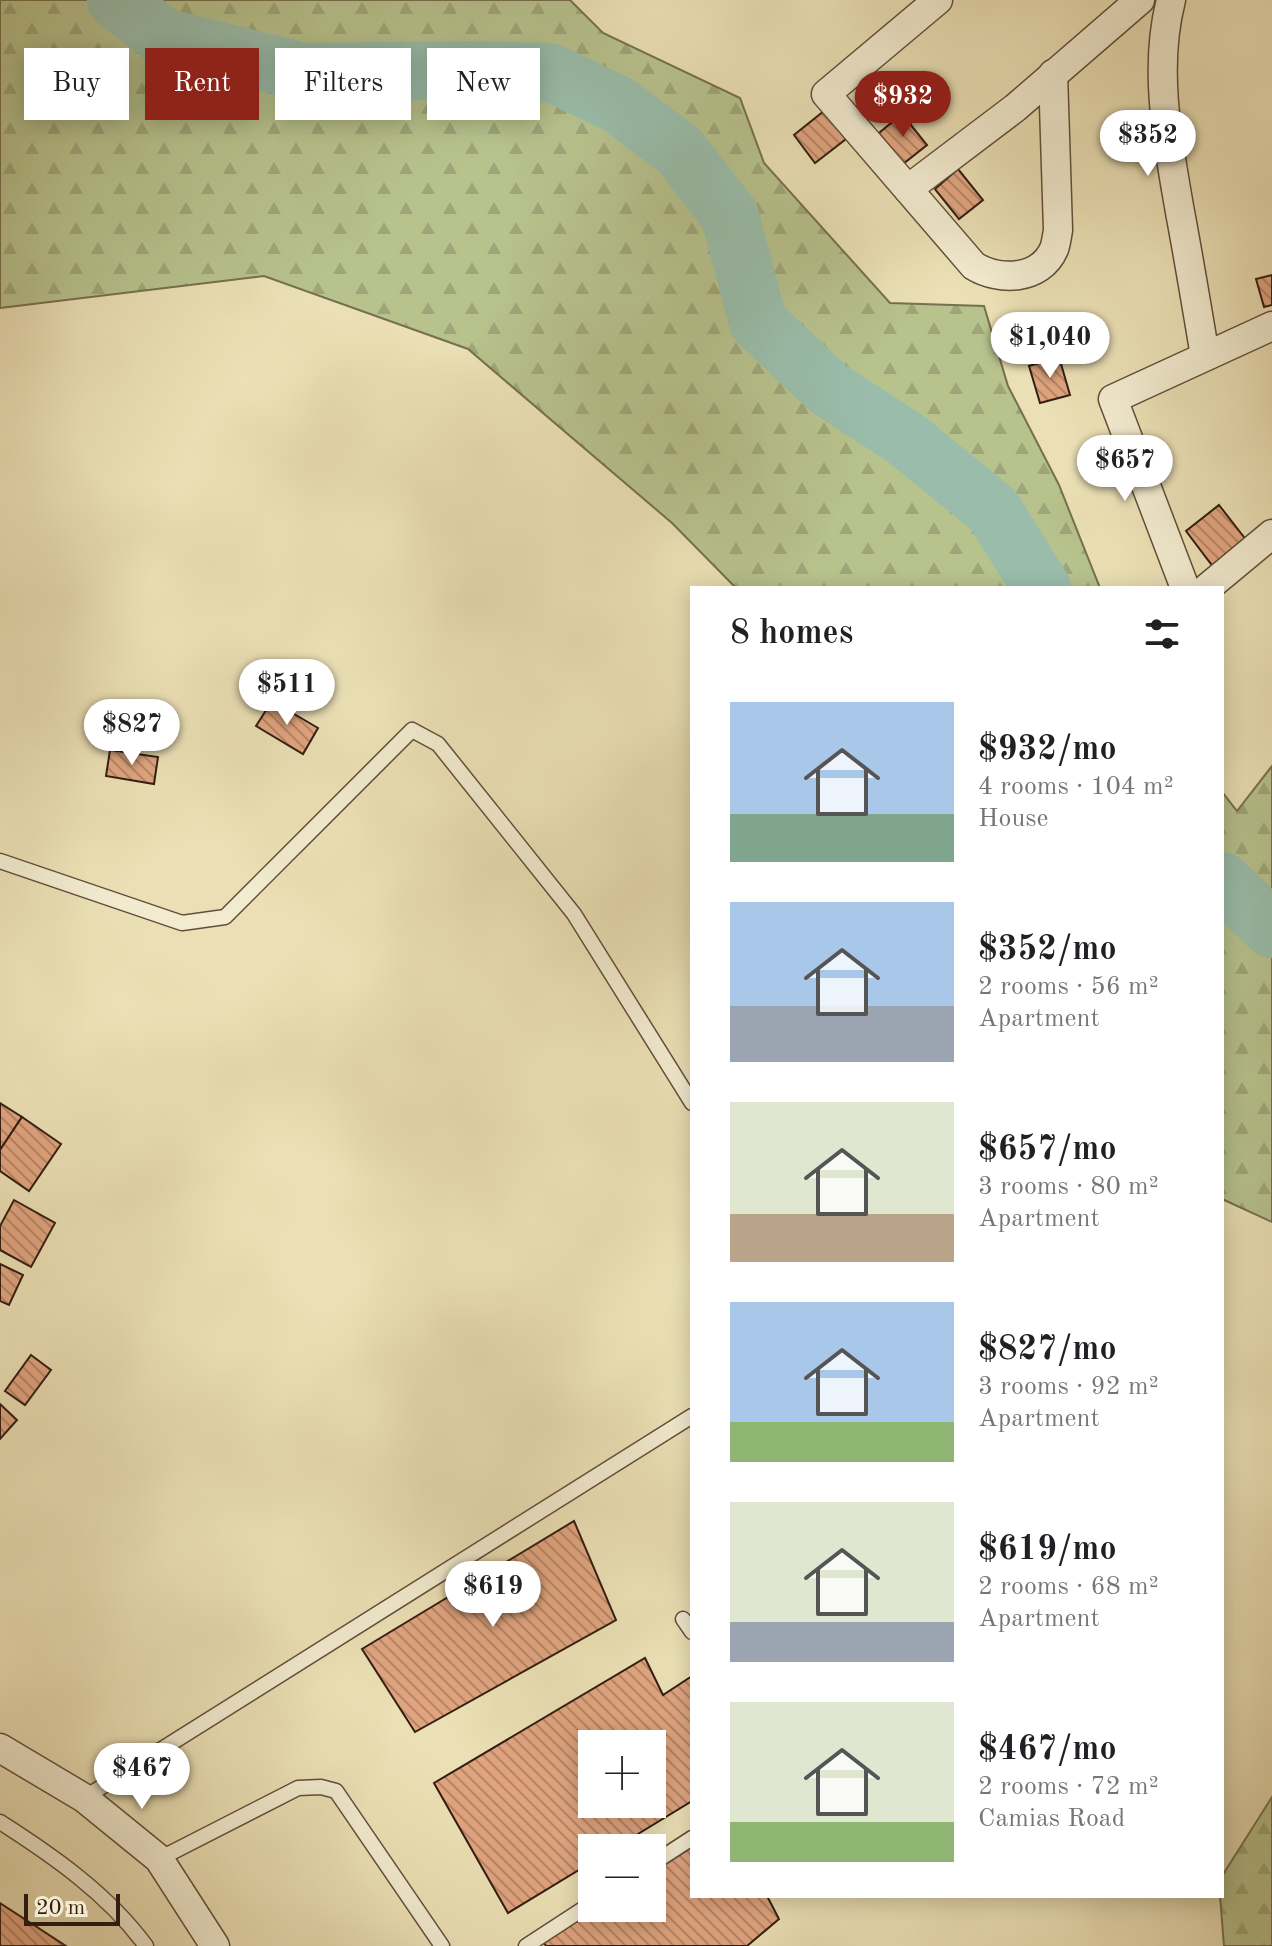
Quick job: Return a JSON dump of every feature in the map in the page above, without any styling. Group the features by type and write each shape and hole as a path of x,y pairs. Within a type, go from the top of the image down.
{"street":[{"path":"938,0 826,94 974,266 989,274 1005,277 1018,275 1040,266 1053,251 1058,230 1053,74"},
{"path":"908,189 1015,108 1140,0"},
{"path":"1171,0 1164,27 1163,76 1169,147 1205,356"},
{"path":"1184,586 1113,399 1272,326"},
{"path":"1209,586 1272,534"},
{"path":"0,1748 84,1798 159,1859 215,1946"}],"lane":[{"path":"0,861 182,923 225,917 412,730 438,744 574,914 690,1100"},
{"path":"84,1798 690,1417"},
{"path":"683,1619 690,1629"},
{"path":"159,1859 298,1788 321,1787 336,1791 442,1946"},
{"path":"0,1822 66,1864 135,1931 146,1946"},
{"path":"666,1855 690,1839"},
{"path":"526,1946 578,1912"}],"green space":[{"path":"0,0 570,0 603,33 740,98 764,163 890,303 984,306 1008,386 1059,485 1099,586 734,586 672,523 468,349 264,276 0,308"},
{"path":"1272,766 1272,1222 1224,1200 1224,795 1237,811"},
{"path":"1272,1797 1272,1946 1224,1946 1220,1898 1224,1898 1224,1873"}],"building":[{"path":"824,111 846,139 815,163 794,135"},
{"path":"902,114 927,145 903,164 879,133"},
{"path":"958,169 983,200 959,219 935,189"},
{"path":"1272,275 1272,305 1264,307 1256,279"},
{"path":"1059,357 1070,395 1040,403 1029,366"},
{"path":"1219,505 1247,541 1214,568 1186,531"},
{"path":"272,701 318,728 303,754 256,726"},
{"path":"110,750 158,757 154,784 106,776"},
{"path":"0,1103 22,1117 0,1150"},
{"path":"22,1117 61,1144 29,1191 0,1171 0,1150"},
{"path":"14,1200 55,1223 31,1267 0,1250 0,1226"},
{"path":"0,1264 23,1275 9,1305 0,1301"},
{"path":"31,1355 51,1370 25,1405 5,1391"},
{"path":"0,1404 17,1420 0,1439"},
{"path":"574,1521 616,1620 415,1732 362,1649"},
{"path":"645,1658 663,1695 690,1677 690,1802 666,1817 666,1730 578,1730 578,1818 664,1818 638,1834 578,1834 578,1870 508,1913 434,1783"},
{"path":"690,1848 690,1898 768,1898 779,1919 747,1946 546,1946 543,1941 578,1919 578,1922 666,1922 666,1863"},
{"path":"0,1903 66,1946 0,1946"}],"waterway":[{"path":"116,0 163,37 304,72 550,72 619,105 679,150 730,216 758,322 829,389 906,439 993,510 1041,586"},
{"path":"1224,883 1272,929"}]}
